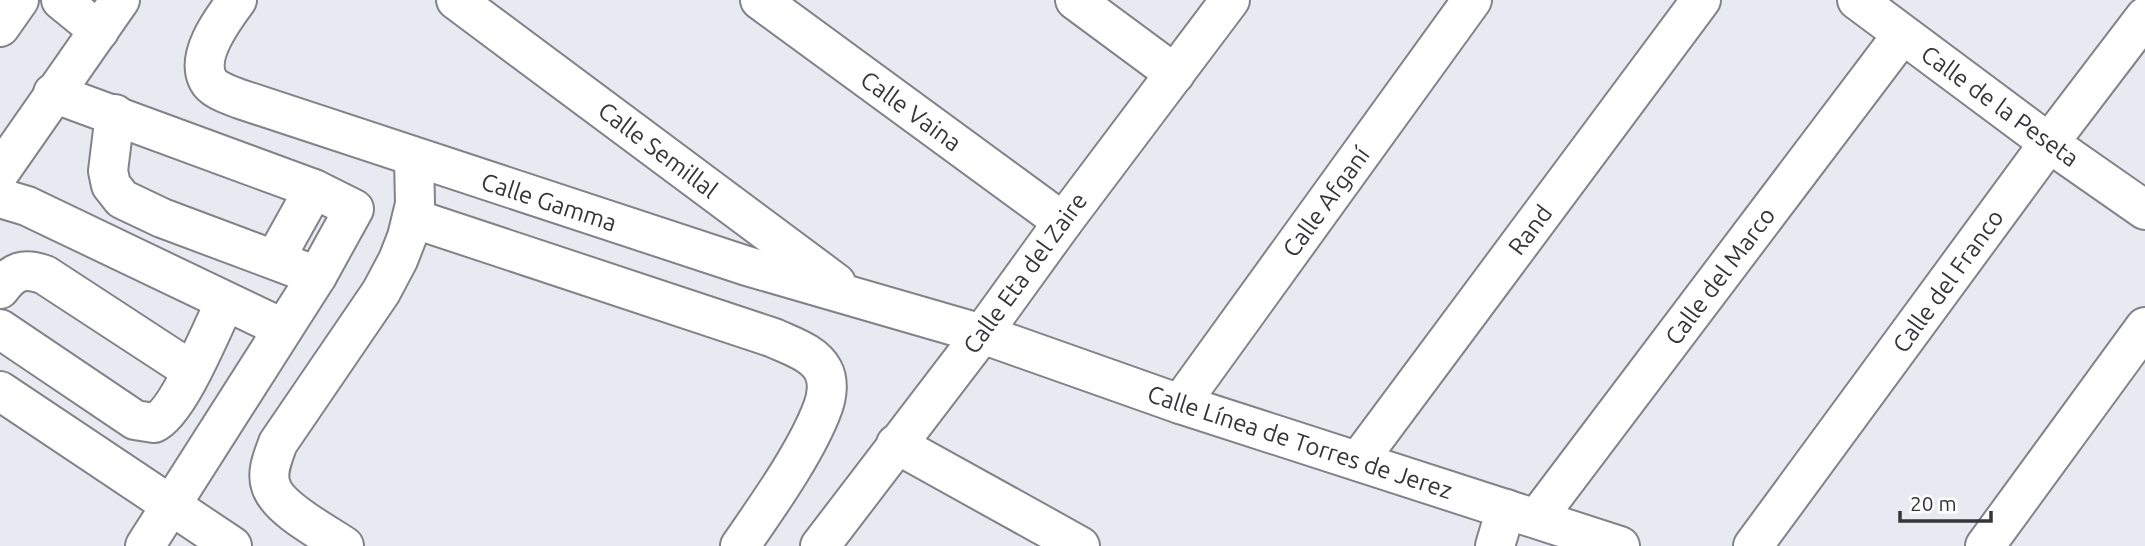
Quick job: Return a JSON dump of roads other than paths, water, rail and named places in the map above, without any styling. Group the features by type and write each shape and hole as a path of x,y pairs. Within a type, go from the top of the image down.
{"street":[{"path":"0,27 19,0"},
{"path":"0,172 109,15 61,0"},
{"name":"Calle Gamma","path":"237,0 219,25 209,47 205,69 208,82 221,91 414,158 747,266 982,334"},
{"name":"Calle Semillal","path":"456,0 860,300"},
{"name":"Calle Vaina","path":"760,0 1063,222"},
{"path":"1075,0 1175,74"},
{"name":"Calle Eta del Zaire","path":"820,546 982,334 1230,0"},
{"name":"Calle Afganí","path":"1181,404 1472,0"},
{"name":"Rand","path":"1358,461 1701,0"},
{"name":"Calle de la Peseta","path":"1857,0 2049,143 2145,210"},
{"name":"Calle del Franco","path":"1753,546 2049,143 2145,17"},
{"name":"Calle del Marco","path":"1494,546 1902,35"},
{"path":"53,93 314,189 408,232 774,338 813,358 823,370 827,386 824,405 783,480 740,546"},
{"path":"115,114 108,171 111,185 122,199 162,218 317,276"},
{"path":"344,546 277,499 270,485 270,466 278,443 381,292 408,232 416,190 414,158"},
{"path":"275,259 314,189"},
{"path":"0,198 36,210 225,302 288,319 341,351"},
{"path":"145,546 317,276 354,209"},
{"path":"0,289 16,272 25,270 46,275 192,370"},
{"path":"0,329 126,414 154,424 168,413 225,302"},
{"path":"1985,546 2145,327"},
{"name":"Calle Línea de Torres de Jerez","path":"982,334 1181,404 1620,546"},
{"path":"0,391 232,546"},
{"path":"896,444 1080,546"}]}
